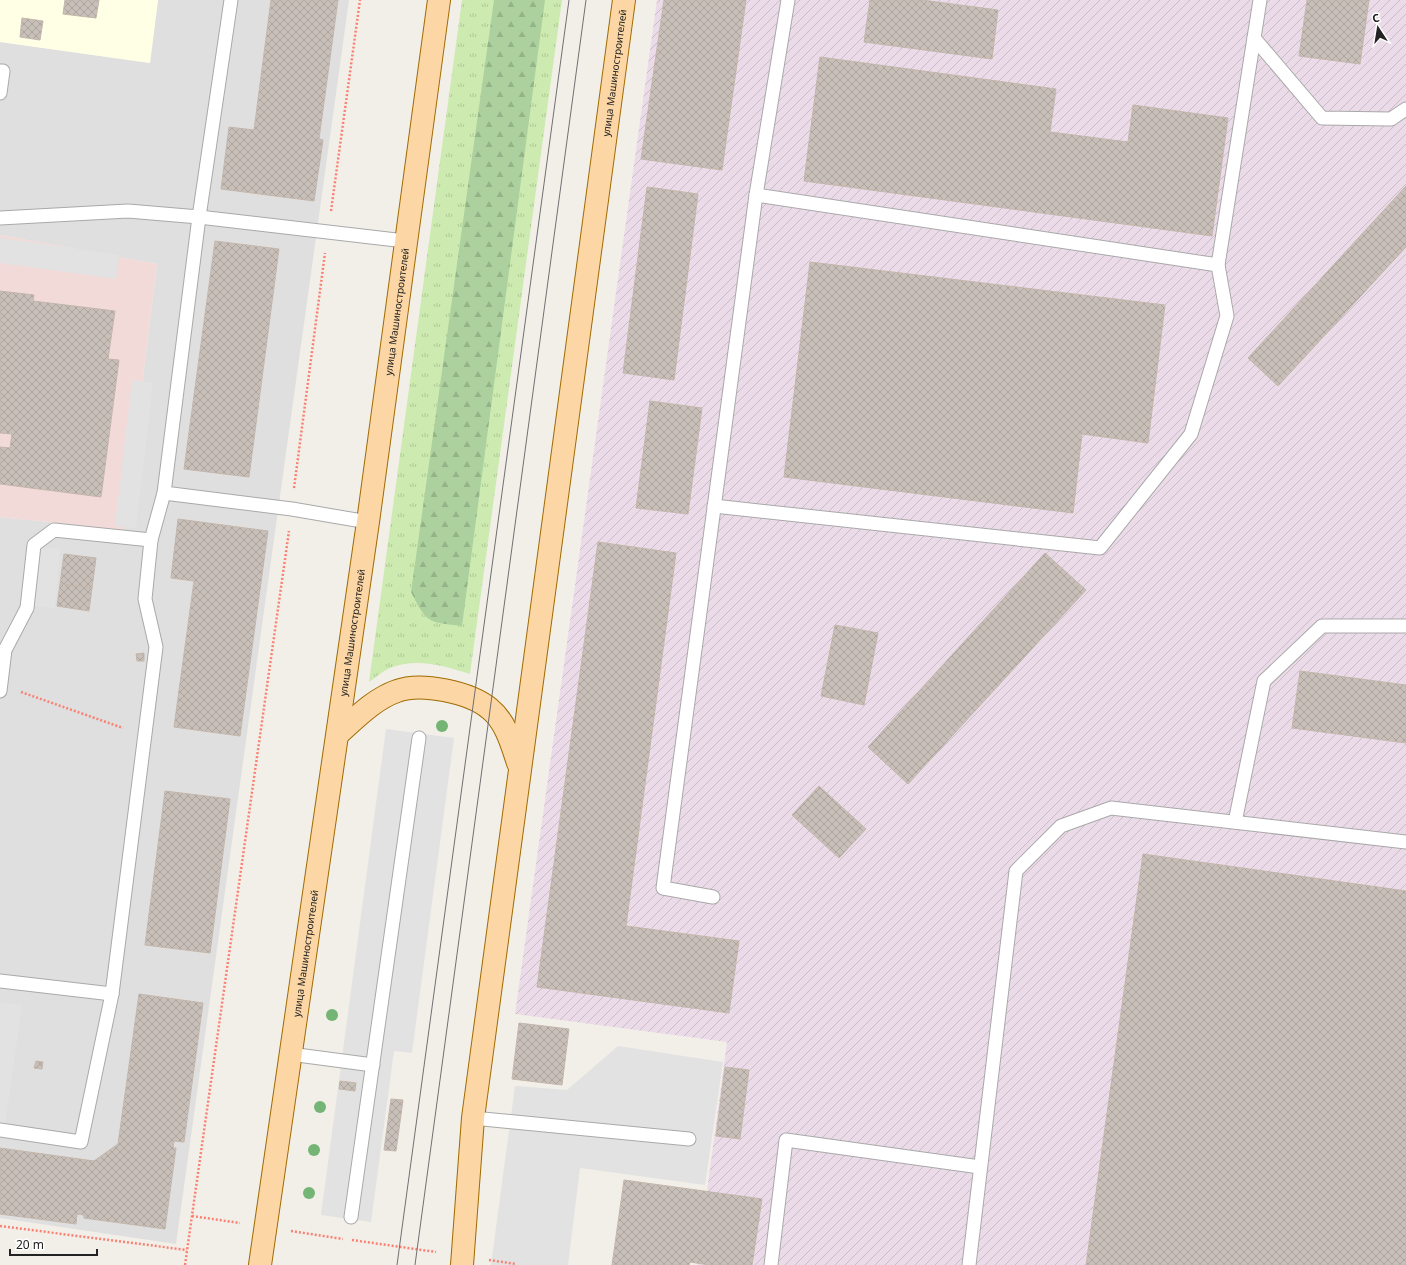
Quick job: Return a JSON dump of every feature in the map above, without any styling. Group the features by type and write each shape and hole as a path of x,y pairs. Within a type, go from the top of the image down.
{"main road":[{"name":"улица Машиностроителей","path":"260,1265 368,522 405,241 439,0"},
{"name":"улица Машиностроителей","path":"462,1265 473,1118 519,768 624,0"},
{"path":"338,734 371,704 397,690 421,687 451,691 473,699 490,709 509,736 519,768"}],"lane":[{"path":"0,1130 81,1142 112,994 156,647 145,599 151,540 164,493 199,217 231,0"},
{"path":"713,897 662,888 756,195 788,0"},
{"path":"714,506 1100,548 1191,434 1227,316 1218,265 1260,0"},
{"path":"1254,38 1322,118 1391,120 1406,109"},
{"path":"0,71 3,71 0,93"},
{"path":"756,195 1218,265"},
{"path":"0,218 128,211 199,217 405,241"},
{"path":"164,493 292,509 368,522"},
{"path":"0,688 2,650 27,608 34,545 54,530 151,540"},
{"path":"1235,822 1264,681 1322,626 1406,626"},
{"path":"351,1217 419,738"},
{"path":"969,1265 1016,871 1061,826 1111,808 1406,842"},
{"path":"0,981 112,994"},
{"path":"290,1054 373,1065"},
{"path":"473,1118 689,1139"},
{"path":"771,1265 786,1140 980,1167"}],"path":[{"path":"185,1265 292,509 360,0"},
{"path":"0,688 144,736"},
{"path":"0,1226 187,1250"}],"shaded area":[{"path":"0,0 158,0 150,63 0,42"},
{"path":"158,0 349,0 176,1244 0,1218 0,517 124,530 157,264 0,235 0,42 150,63"},
{"path":"657,0 1406,0 1406,1265 697,1265 727,1042 515,1014"},
{"path":"0,235 157,264 124,530 0,517"},
{"path":"0,238 119,255 116,279 0,263"},
{"path":"132,380 153,383 136,528 115,526"},
{"path":"40,547 60,549 55,608 34,606"},
{"path":"386,729 454,738 412,1053 394,1051 371,1222 321,1215"},
{"path":"0,1002 22,1005 5,1126 0,1125"},
{"path":"618,1046 723,1062 705,1185 580,1168 568,1265 491,1265 515,1086 567,1090"}],"green space":[{"path":"462,0 562,0 470,674 441,666 410,663 390,668 369,682"},
{"path":"494,0 545,0 462,626 442,624 430,620 425,616 411,592"}],"building":[{"path":"65,0 99,0 96,18 63,14"},
{"path":"271,0 338,0 319,139 323,140 314,201 221,189 229,127 254,130"},
{"path":"664,0 746,0 722,170 641,159"},
{"path":"870,0 922,0 998,10 992,59 864,42"},
{"path":"1307,0 1369,0 1360,64 1299,56"},
{"path":"22,18 43,21 40,40 20,37"},
{"path":"820,57 1056,89 1050,132 1128,142 1133,105 1228,118 1212,236 804,181"},
{"path":"1406,186 1406,247 1278,386 1248,358"},
{"path":"647,187 698,194 674,380 623,373"},
{"path":"215,241 279,249 249,477 184,469"},
{"path":"810,262 1165,305 1148,443 1082,434 1073,513 784,477"},
{"path":"0,291 34,295 33,301 115,311 108,359 119,360 101,497 0,484 0,447 10,448 12,434 0,433"},
{"path":"650,401 702,408 688,514 636,508"},
{"path":"178,519 268,531 240,736 174,727 194,581 171,578"},
{"path":"598,542 676,553 626,926 739,941 729,1013 537,987"},
{"path":"1045,553 1086,590 908,784 868,747"},
{"path":"64,554 96,558 92,588 60,584"},
{"path":"60,584 92,588 89,611 57,606"},
{"path":"835,625 878,633 864,705 821,696"},
{"path":"144,653 144,661 137,661 136,654"},
{"path":"1300,671 1406,685 1406,743 1292,728"},
{"path":"819,786 866,829 839,858 792,815"},
{"path":"165,791 230,799 210,953 145,945"},
{"path":"1143,854 1406,891 1406,1265 1086,1265"},
{"path":"139,994 203,1003 184,1142 174,1141 173,1148 176,1148 165,1229 84,1218 84,1215 77,1214 76,1224 0,1214 0,1148 94,1161 118,1144"},
{"path":"519,1023 569,1029 562,1085 512,1079"},
{"path":"36,1061 43,1062 42,1069 34,1068"},
{"path":"725,1067 749,1070 740,1139 716,1136"},
{"path":"340,1081 356,1083 355,1091 339,1089"},
{"path":"391,1099 403,1100 396,1151 384,1150"},
{"path":"624,1180 762,1199 752,1265 709,1265 690,1262 689,1265 612,1265"}],"tram line":[{"path":"397,1265 569,0"},
{"path":"415,1265 586,0"}]}
